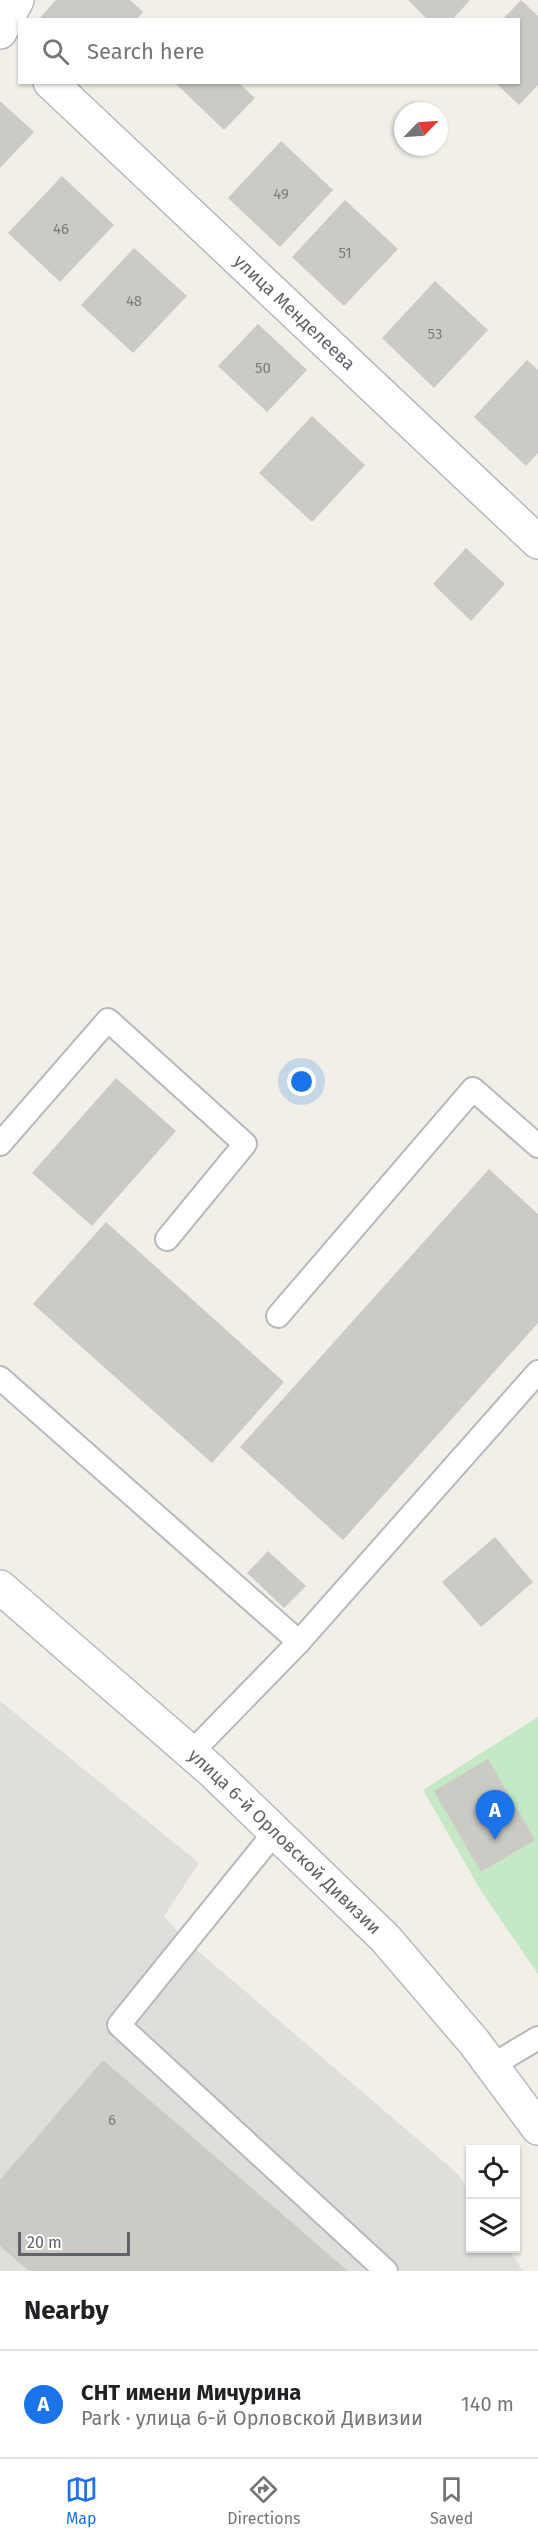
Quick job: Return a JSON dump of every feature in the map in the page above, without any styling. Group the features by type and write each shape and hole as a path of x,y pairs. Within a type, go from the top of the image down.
{"street":[{"path":"17,0 0,34 18,51"},
{"name":"улица Менделеева","path":"52,84 538,542"},
{"name":"улица 6-й Орловской Дивизии","path":"0,1587 191,1753 385,1938 491,2066 538,2128"}],"lane":[{"path":"0,1144 108,1020 245,1144 167,1239"},
{"path":"278,1316 473,1089 538,1146"},
{"path":"191,1753 299,1642 538,1372"},
{"path":"0,1378 299,1642"},
{"path":"274,1832 119,2025 386,2271"},
{"path":"491,2066 538,2038"}],"shaded area":[{"path":"0,1701 199,1863 164,1916 185,1940 458,2174 466,2187 466,2253 511,2253 523,2271 0,2271"}],"green space":[{"path":"538,1717 538,1974 481,1891 423,1790"}],"building":[{"path":"56,0 130,0 143,12 138,18 40,18"},
{"path":"408,0 470,0 454,18 426,18"},
{"path":"521,0 538,16 538,85 519,105 497,84 520,84 520,18 504,18"},
{"path":"176,84 240,84 255,98 224,130"},
{"path":"0,101 34,132 0,168"},
{"path":"281,141 333,190 280,247 228,198"},
{"path":"62,176 114,225 60,282 8,233"},
{"path":"345,200 398,249 344,306 292,257"},
{"path":"134,248 187,296 133,353 81,305"},
{"path":"435,281 488,330 434,388 382,338"},
{"path":"258,324 307,370 267,412 218,366"},
{"path":"527,360 538,370 538,453 526,466 474,417"},
{"path":"312,416 365,465 312,522 259,473"},
{"path":"466,548 505,584 471,621 433,584"},
{"path":"116,1078 176,1131 92,1226 32,1173"},
{"path":"489,1169 538,1214 538,1323 343,1540 240,1447"},
{"path":"106,1222 284,1382 212,1463 33,1304"},
{"path":"495,1537 533,1582 481,1627 442,1582"},
{"path":"268,1551 306,1586 284,1608 247,1573"},
{"path":"488,1759 535,1840 481,1872 434,1791"},
{"path":"103,2060 348,2271 29,2271 0,2246 0,2180"}],"place":[{"name":"СНТ имени Мичурина","path":"495,1840"}]}
